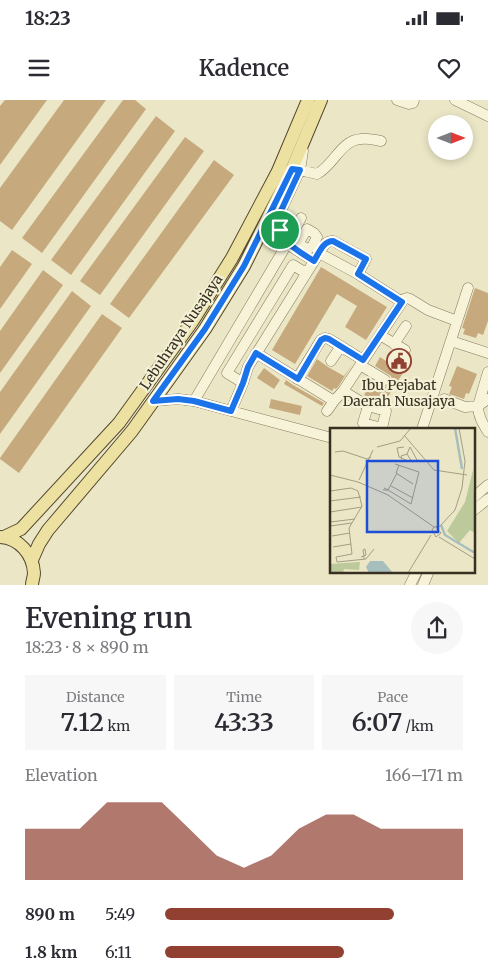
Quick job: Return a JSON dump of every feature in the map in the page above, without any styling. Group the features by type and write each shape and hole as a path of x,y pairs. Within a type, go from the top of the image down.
{"main road":[{"name":"Lebuhraya Nusajaya","path":"2,537 21,529 119,423 192,322 242,241 278,171 308,100"},
{"name":"Lebuhraya Nusajaya","path":"32,560 48,530 132,431 205,329 244,266 296,169 321,100"},
{"path":"2,537 16,542 25,549 32,560 34,581"}],"street":[{"path":"397,100 409,104 413,103 414,100"},
{"path":"479,100 478,106 484,114"},
{"path":"460,101 484,114"},
{"path":"381,141 353,140 345,145 323,171 317,174 296,169 279,215 278,223 280,230 316,257 358,274 402,302"},
{"path":"194,401 293,239 301,218"},
{"path":"231,411 248,367 325,244 333,241 366,259 358,274"},
{"path":"243,383 226,373 293,265 306,273"},
{"path":"422,428 468,288"},
{"path":"327,411 343,391 404,299 410,299 428,310 457,321"},
{"path":"394,344 406,326"},
{"path":"250,334 264,342"},
{"path":"380,335 405,350"},
{"path":"298,379 321,340 325,338 341,346 385,380"},
{"path":"451,341 488,353"},
{"path":"331,361 341,346"},
{"path":"256,353 334,401"},
{"path":"487,378 478,406 480,419 488,432"},
{"path":"343,391 368,406"},
{"path":"153,401 178,399 194,401 330,437"},
{"path":"444,399 466,407 478,406 488,399"},
{"path":"476,495 488,485"},
{"path":"476,508 488,499"},
{"path":"410,585 416,572"},
{"path":"423,585 429,572"}],"building":[{"path":"5,100 47,100 0,165 0,106"},
{"path":"64,100 106,100 12,230 0,221 0,188"},
{"path":"123,100 135,100 146,109 42,253 22,238"},
{"path":"156,116 175,131 71,275 51,260"},
{"path":"185,137 204,151 100,295 80,281"},
{"path":"214,160 234,175 129,318 110,304"},
{"path":"12,250 32,264 0,309 0,267"},
{"path":"321,267 387,307 366,340 345,327 357,306 337,294 295,364 272,350"},
{"path":"43,270 63,285 0,373 0,331"},
{"path":"475,288 488,293 488,321 483,335 478,333 476,338 463,334 465,329 462,328"},
{"path":"72,291 91,306 0,434 0,392"},
{"path":"102,314 122,328 19,473 0,458"},
{"path":"380,357 397,368 400,363 406,368 384,403 371,400 364,395 367,390 363,387 368,378 384,387 389,386 391,383 391,376 375,366"},
{"path":"317,359 344,376 353,363 338,387 332,391 307,376"},
{"path":"457,366 477,374 469,394 466,393 464,399 449,394 452,387 449,386"},
{"path":"264,368 280,380 274,389 257,378"},
{"path":"286,380 324,403 322,406 284,384"},
{"path":"271,399 302,406 300,415 269,408"}],"place":[{"name":"Ibu Pejabat Daerah Nusajaya","path":"399,361"}],"route":[{"path":"292,169 300,170 279,215 278,223 280,230 287,244 314,261 329,241 333,241 366,259 358,274 402,302 363,360 325,338 321,340 298,379 256,353 245,373 243,383 231,411 194,401 178,399 153,401 205,329 244,266 292,169"}]}
